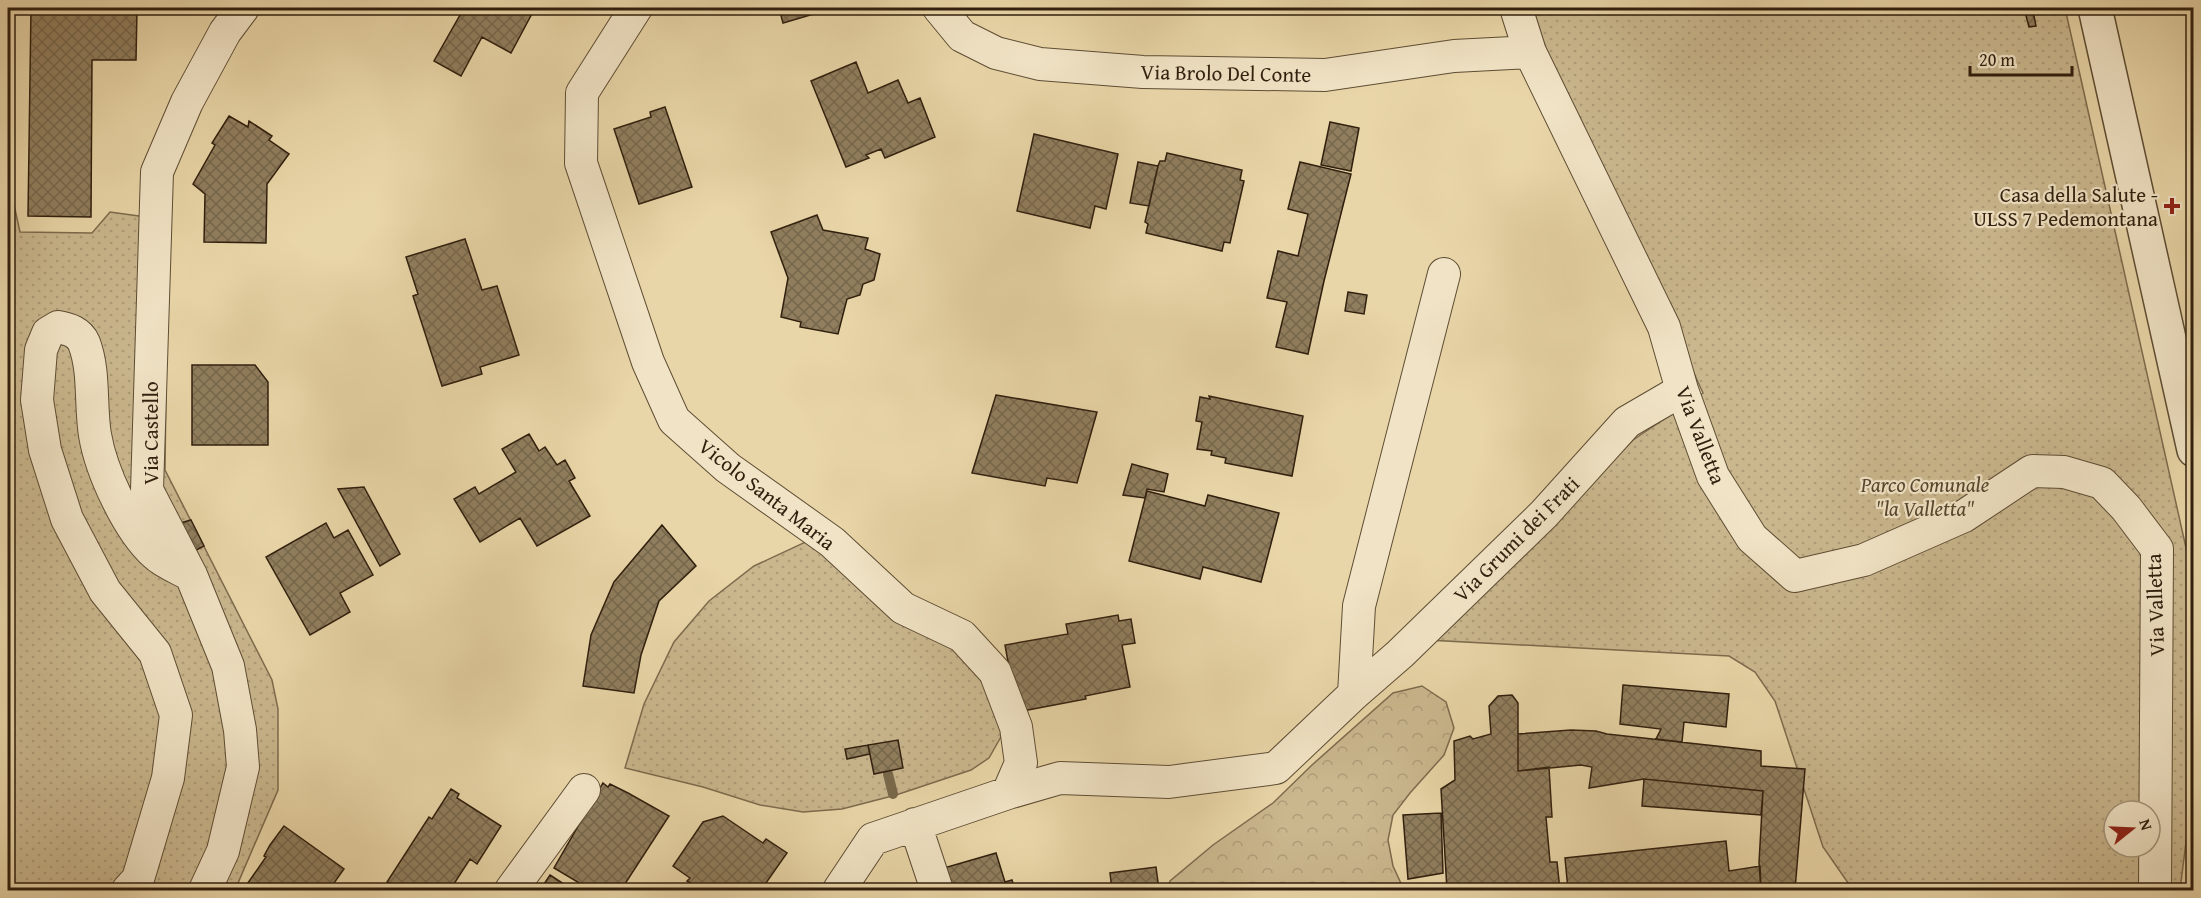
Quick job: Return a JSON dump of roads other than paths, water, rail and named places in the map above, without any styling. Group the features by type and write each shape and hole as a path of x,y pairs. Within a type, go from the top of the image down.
{"street":[{"name":"Via Castello","path":"205,891 223,851 243,767 240,730 228,666 191,575 147,490 157,172 187,102 225,32 243,8"},
{"name":"Vicolo Santa Maria","path":"636,8 582,93 581,163 648,362 674,420 728,468 832,542 903,608 962,636 995,672 1016,727 1021,763 1008,793"},
{"name":"Via Brolo Del Conte","path":"939,8 962,36 996,53 1040,64 1143,72 1325,75 1454,56 1530,52"},
{"name":"Via Valletta","path":"1516,8 1530,52 1664,327 1682,390 1713,476 1752,538 1795,576 1864,560 1884,552 1964,516 2032,471 2064,472 2102,483 2127,508 2157,549 2155,891"},
{"path":"2095,8 2193,450"},
{"path":"1354,694 1359,606 1444,274"},
{"path":"128,891 138,879 168,778 176,715 155,653 105,591 67,519 45,450 37,400 41,350 48,333 58,327 72,330 83,342 91,375 95,435 105,470 128,520 155,555 191,575"},
{"name":"Via Grumi dei Frati","path":"839,891 873,839 1008,793 1060,778 1168,782 1276,768 1354,694 1401,654 1544,514 1627,422 1682,390"},
{"path":"511,891 584,790"},
{"path":"915,824 937,891"}],"waterway":[{"path":"888,774 893,794"}],"place":[{"name":"Casa della Salute - ULSS 7 Pedemontana","path":"2172,206"}],"park label":[{"name":"Parco Comunale \"la Valletta\"","path":"1925,496"}]}
